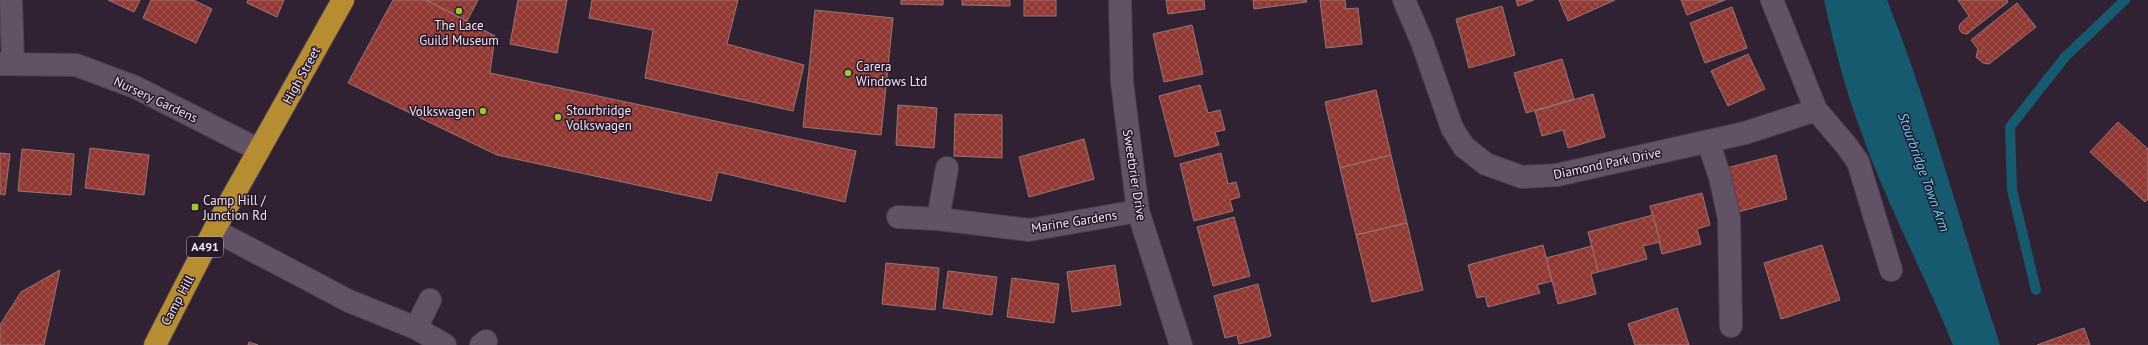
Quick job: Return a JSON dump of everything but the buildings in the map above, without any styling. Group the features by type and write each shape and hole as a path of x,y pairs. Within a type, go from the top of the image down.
{"highway":[{"name":"High Street","path":"259,150 343,0"},
{"name":"Camp Hill","path":"154,345 214,230 259,150"}],"street":[{"path":"7,64 11,0"},
{"name":"Sweetbrier Drive","path":"1120,0 1122,82 1138,211 1181,345"},
{"name":"Diamond Park Drive","path":"1404,0 1422,42 1452,128 1464,147 1486,164 1522,177 1557,175 1745,133 1816,110"},
{"path":"1772,0 1816,110 1846,145 1858,162 1891,270"},
{"name":"Nursery Gardens","path":"7,64 76,65 135,87 259,150"},
{"path":"1708,141 1720,178 1729,218 1731,326"},
{"path":"938,219 947,168"},
{"name":"Marine Gardens","path":"898,217 938,219 1030,230 1138,211"},
{"path":"214,230 349,301 416,328 445,345"},
{"path":"416,328 430,300"}],"water":[{"name":"Stourbridge Town Arm","path":"1824,0 1887,0 1933,128 2000,345 1953,345 1869,154 1844,79"}],"waterway":[{"path":"2036,290 2012,190 2010,127 2065,57 2125,0"}],"place":[{"name":"The Lace Guild Museum","path":"459,11"},
{"name":"Carera Windows Ltd","path":"848,73"},
{"name":"Volkswagen","path":"483,111"},
{"name":"Stourbridge Volkswagen","path":"558,117"},
{"name":"Camp Hill / Junction Rd","path":"195,207"}]}
